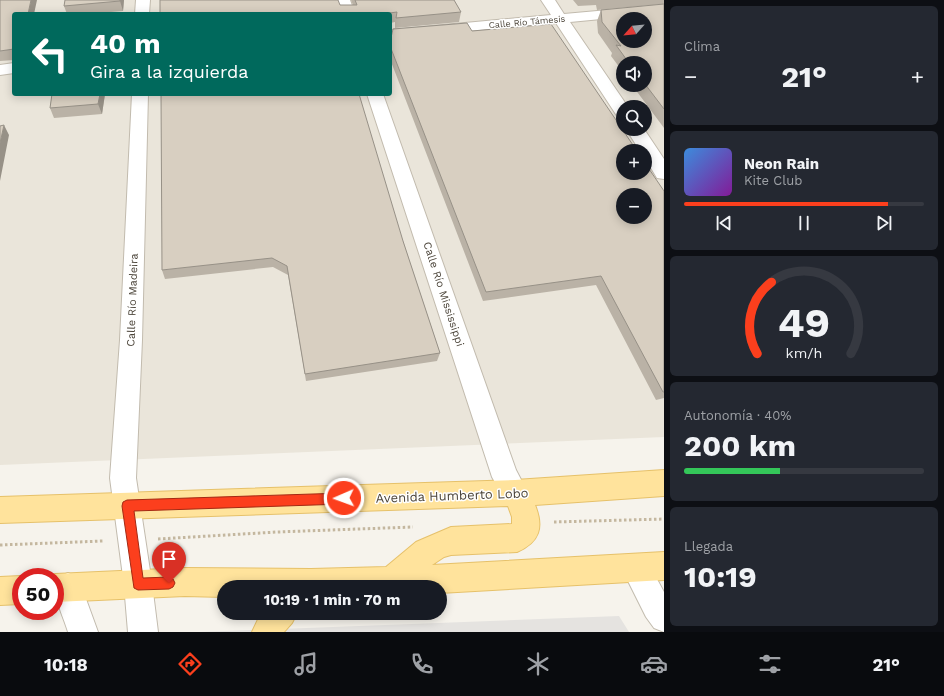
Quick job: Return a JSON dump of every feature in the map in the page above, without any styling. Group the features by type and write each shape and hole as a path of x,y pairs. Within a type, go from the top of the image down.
{"main road":[{"name":"Avenida Humberto Lobo","path":"0,510 515,493 664,483"},
{"path":"393,580 418,557 440,543 450,541 517,538 526,531 527,523 524,511 515,493"},
{"path":"412,580 636,569 664,566"},
{"path":"64,587 185,582 217,583"},
{"path":"0,591 12,590"},
{"path":"267,632 275,620"}],"street":[{"path":"142,12 143,0"},
{"path":"343,0 347,12"},
{"path":"548,0 616,102"},
{"name":"Calle Río Támesis","path":"392,34 664,9"},
{"path":"0,70 12,68"},
{"name":"Calle Río Madeira","path":"140,96 131,340 123,478 138,584 143,632"},
{"name":"Calle Río Mississippi","path":"376,96 410,193 504,476 515,493"},
{"path":"639,136 664,173"},
{"path":"636,569 664,618"},
{"path":"64,593 83,632"}],"path":[{"path":"527,523 664,519"},
{"path":"0,545 416,527"}],"shaded area":[{"path":"0,0 664,0 664,437 0,465"},
{"path":"619,616 629,632 199,632"}],"building":[{"path":"0,0 31,0 28,12 12,12 12,49 0,51"},
{"path":"65,0 120,0 120,1 64,6"},
{"path":"160,0 338,0 340,5 357,5 355,0 454,0 461,12 396,18 397,12 160,12"},
{"path":"664,4 664,109 651,92 652,56 624,56 618,48 652,48 652,12 616,12 616,40 602,22 601,10"},
{"path":"467,23 472,31 551,24 616,120 616,136 627,136 632,144 616,144 616,180 652,180 652,173 664,191 664,392 601,276 486,292 392,51 393,29"},
{"path":"52,96 100,96 98,104 50,108"},
{"path":"161,96 360,96 403,241 440,353 305,374 287,266 272,258 162,270"},
{"path":"4,125 0,143 0,126"}],"route":[{"path":"169,583 138,584 127,506 344,498"}]}
